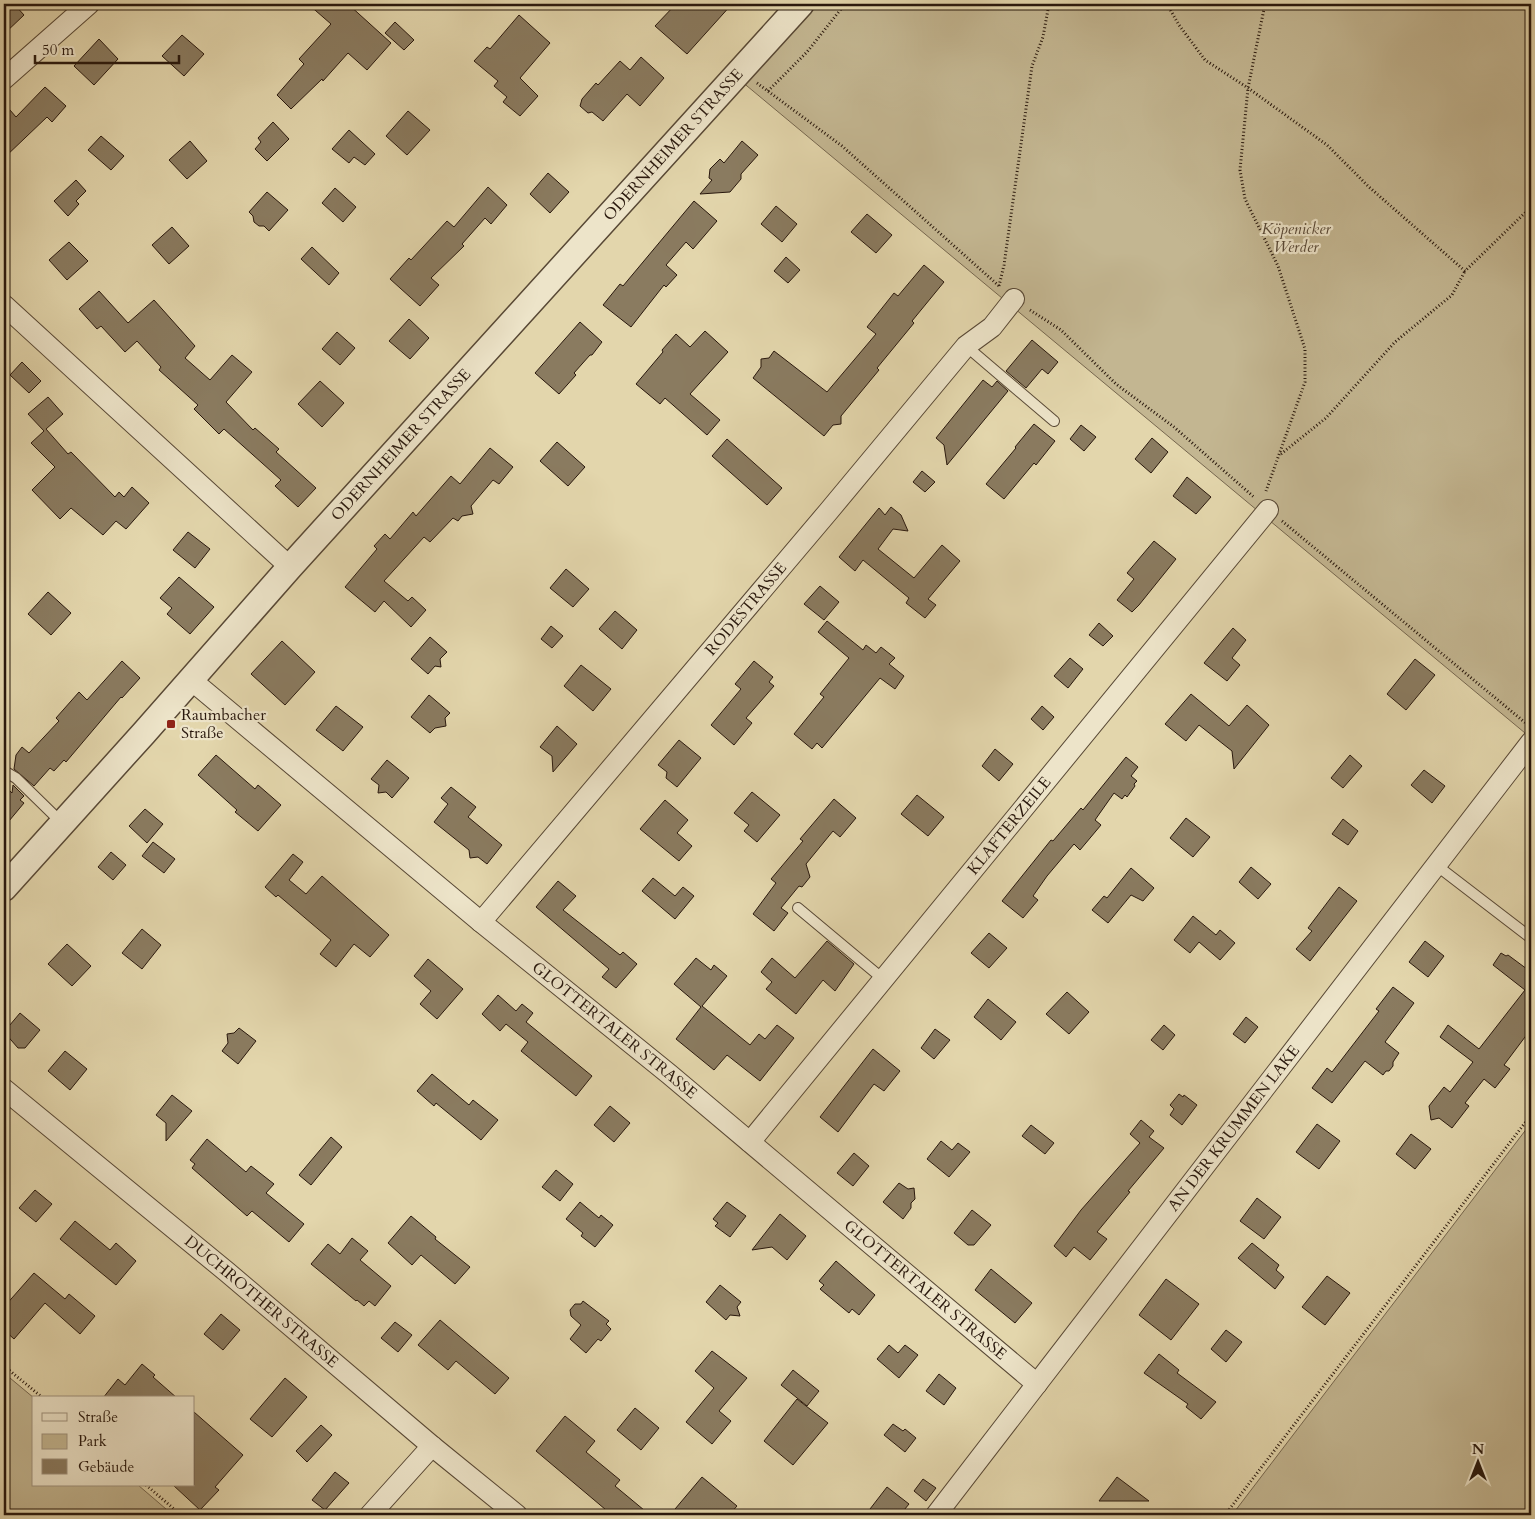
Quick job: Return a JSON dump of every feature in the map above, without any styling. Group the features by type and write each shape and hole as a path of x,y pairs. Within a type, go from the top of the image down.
{"street":[{"path":"4,79 89,4"},
{"name":"ODERNHEIMER STRASSE","path":"4,888 290,567 801,4"},
{"name":"RODESTRASSE","path":"481,922 966,346 992,328 1014,299"},
{"path":"4,305 290,567"},
{"name":"KLAFTERZEILE","path":"750,1142 1265,507"},
{"name":"GLOTTERTALER STRASSE","path":"190,679 481,922 640,1050 1037,1384"},
{"name":"AN DER KRUMMEN LAKE","path":"936,1515 1531,742"},
{"name":"DUCHROTHER STRASSE","path":"4,1089 227,1272 432,1446 517,1515"},
{"path":"370,1515 432,1446"}],"lane":[{"path":"966,346 1054,421"},
{"path":"4,770 16,778 62,823"},
{"path":"1436,865 1531,938"},
{"path":"798,908 884,979"}],"path":[{"path":"768,91 807,52 845,4"},
{"path":"999,286 1004,265 1032,66 1043,37 1050,4"},
{"path":"1167,4 1179,25 1205,60 1248,88 1327,145 1369,188 1465,271"},
{"path":"1265,4 1248,88 1240,170 1245,199 1278,266 1305,349 1305,382 1280,455 1265,507"},
{"path":"751,78 842,146 1014,299 1060,330 1116,384 1174,427 1265,507 1531,727"},
{"path":"1280,455 1326,418 1394,342 1452,295 1465,271 1531,207"},
{"path":"1225,1515 1531,1115"},
{"path":"4,1366 41,1396"},
{"path":"147,1486 181,1515"}],"green space":[{"name":"Köpenicker Werder","path":"801,4 1531,4 1531,738 735,76"},
{"path":"1531,1123 1531,1515 1232,1515"},
{"path":"4,1373 32,1396 32,1486 139,1486 173,1515 4,1515"}],"building":[{"path":"4,4 14,4 24,15 4,34"},
{"path":"308,4 348,4 391,43 367,70 348,53 323,81 322,79 291,109 277,95 304,64 299,59 331,24"},
{"path":"676,4 732,4 687,54 655,26"},
{"path":"519,15 550,43 520,78 538,96 520,116 503,102 507,97 494,86 498,81 474,61 487,47 490,49"},
{"path":"395,22 414,40 404,50 385,33"},
{"path":"182,35 204,54 184,76 162,56"},
{"path":"99,39 118,59 94,85 74,66"},
{"path":"641,57 664,78 640,106 627,94 603,121 592,112 588,113 580,106 582,99 596,83 598,85 620,61 630,70"},
{"path":"45,87 66,106 52,122 47,117 4,158 4,103 16,117"},
{"path":"408,111 430,130 407,155 386,136"},
{"path":"273,122 289,139 267,161 255,149 261,142 258,138"},
{"path":"349,130 375,154 365,165 354,157 349,163 332,149"},
{"path":"101,136 124,156 111,170 88,150"},
{"path":"190,141 207,161 187,179 169,160"},
{"path":"742,141 758,155 741,174 741,179 730,192 700,194 712,180 709,178 710,169 720,159 724,163"},
{"path":"548,173 569,192 550,213 530,194"},
{"path":"76,180 86,191 76,201 79,204 68,216 54,201"},
{"path":"488,187 507,205 491,224 485,218 462,244 464,246 431,278 439,285 420,306 390,279 409,258 411,260 447,221 454,227"},
{"path":"335,188 356,207 343,222 322,203"},
{"path":"267,192 288,210 269,231 264,226 259,226 254,222 253,216 249,212"},
{"path":"694,201 717,221 693,249 686,242 666,265 677,275 666,287 664,285 631,327 603,305 620,284 623,286"},
{"path":"776,206 797,224 782,242 761,224"},
{"path":"867,214 892,235 876,253 851,232"},
{"path":"172,227 189,246 169,264 152,245"},
{"path":"69,242 88,261 67,280 49,260"},
{"path":"312,247 339,273 329,285 301,259"},
{"path":"786,257 800,270 788,283 774,271"},
{"path":"924,265 944,282 912,321 914,323 877,368 879,370 841,416 841,424 833,425 824,436 753,378 761,367 761,359 769,358 774,351 827,392 876,334 867,327 894,293 898,296"},
{"path":"99,291 128,323 154,300 195,346 185,358 210,380 232,355 252,372 226,402 253,430 255,428 279,449 276,452 316,488 298,507 275,486 281,480 224,429 219,434 194,409 198,405 159,370 161,367 137,341 125,352 101,326 97,329 79,309"},
{"path":"409,319 429,338 410,359 389,341"},
{"path":"580,322 602,342 574,373 576,375 559,394 535,373"},
{"path":"705,331 728,352 690,394 720,420 707,435 665,398 660,404 636,384 676,334 690,347"},
{"path":"337,332 355,348 340,365 322,349"},
{"path":"1032,340 1058,362 1048,374 1042,369 1026,388 1006,371"},
{"path":"22,362 41,381 29,393 10,375"},
{"path":"983,380 992,387 997,381 1008,391 947,465 944,445 936,438"},
{"path":"320,381 344,403 322,427 298,404"},
{"path":"48,397 63,414 46,429 68,454 71,452 115,497 119,492 124,497 132,487 149,503 126,529 116,521 103,535 71,508 60,519 32,490 55,467 31,443 44,431 28,414"},
{"path":"1034,424 1055,441 1036,465 1034,463 1004,499 986,484"},
{"path":"1081,425 1096,437 1084,451 1070,439"},
{"path":"1152,438 1168,452 1151,473 1135,459"},
{"path":"727,439 782,488 767,505 712,456"},
{"path":"557,442 585,467 568,486 540,461"},
{"path":"490,448 513,467 499,484 493,480 471,506 473,514 462,516 458,521 453,518 430,542 424,537 384,581 408,601 412,597 426,610 411,627 384,601 375,612 345,587 377,549 374,546 385,534 390,539 413,512 416,516 451,476 460,484"},
{"path":"922,471 935,482 925,492 913,482"},
{"path":"1187,477 1211,497 1196,514 1173,496"},
{"path":"891,507 901,515 908,531 893,529 878,549 914,578 942,545 960,561 928,599 936,605 925,618 906,603 909,598 863,560 855,571 839,557 879,508 885,515"},
{"path":"188,532 210,549 195,568 173,550"},
{"path":"1154,541 1176,559 1132,612 1117,600 1134,579 1127,573"},
{"path":"566,569 589,589 573,607 550,588"},
{"path":"179,577 214,607 190,634 167,614 172,608 160,598"},
{"path":"820,586 839,602 824,620 804,604"},
{"path":"48,592 71,613 51,635 28,614"},
{"path":"615,611 637,630 622,649 599,629"},
{"path":"827,621 863,650 866,645 876,653 881,647 895,658 889,664 904,676 895,689 880,678 822,748 817,743 812,749 794,734 824,697 820,694 849,658 818,632"},
{"path":"1099,623 1113,636 1103,646 1089,635"},
{"path":"551,626 563,636 552,648 541,639"},
{"path":"1233,628 1246,640 1232,658 1240,665 1227,681 1204,663"},
{"path":"430,637 447,652 440,659 441,667 435,666 428,674 411,659"},
{"path":"282,641 315,672 285,705 251,674"},
{"path":"1070,658 1083,669 1068,688 1054,676"},
{"path":"1415,659 1435,675 1406,710 1387,694"},
{"path":"122,661 140,678 121,697 66,762 64,760 54,771 50,768 34,786 14,769 16,755 22,747 29,753 59,721 56,718 79,692 87,700"},
{"path":"754,661 773,677 769,682 774,686 746,718 752,723 734,745 711,725 741,689 735,684"},
{"path":"581,665 611,689 593,711 564,686"},
{"path":"1191,694 1229,726 1247,705 1269,725 1234,769 1232,751 1199,725 1186,741 1165,724"},
{"path":"429,695 450,713 445,718 446,726 435,728 430,733 411,717"},
{"path":"336,706 363,727 343,751 316,730"},
{"path":"1042,706 1054,717 1043,730 1031,719"},
{"path":"557,726 577,744 553,772 552,756 540,747"},
{"path":"679,740 701,758 677,787 666,778 667,772 658,765"},
{"path":"995,749 1013,764 999,781 982,766"},
{"path":"216,755 255,789 258,785 281,805 258,831 235,812 237,810 198,775"},
{"path":"1350,755 1362,766 1343,788 1331,778"},
{"path":"1126,757 1138,767 1131,776 1137,781 1134,784 1135,786 1127,797 1125,795 1122,799 1114,793 1095,820 1101,825 1080,850 1074,844 1047,876 1033,896 1038,900 1023,918 1002,901 1051,840 1053,841 1081,808 1083,810"},
{"path":"387,760 409,778 392,798 386,792 378,793 379,785 371,779"},
{"path":"1424,770 1445,786 1432,803 1411,785"},
{"path":"4,785 12,793 13,785 24,796 20,800 24,803 4,827"},
{"path":"451,787 476,807 468,817 502,845 487,864 478,857 470,858 469,850 434,822 448,804 441,798"},
{"path":"752,792 780,815 757,842 744,831 749,825 734,813"},
{"path":"917,795 944,817 928,836 901,814"},
{"path":"834,799 856,818 840,837 833,831 806,864 810,877 802,887 799,886 781,908 788,913 774,931 753,914 776,883 771,879 803,841 800,839"},
{"path":"665,800 688,820 677,833 692,846 679,861 640,829"},
{"path":"145,809 163,824 147,843 129,826"},
{"path":"1186,818 1210,837 1193,857 1170,838"},
{"path":"1343,819 1358,831 1348,845 1332,834"},
{"path":"153,842 175,859 164,873 142,856"},
{"path":"111,852 126,865 113,880 98,867"},
{"path":"293,854 303,862 289,880 306,894 322,876 389,935 370,957 354,944 336,967 320,954 331,940 278,895 276,897 265,887"},
{"path":"1251,867 1271,884 1258,899 1239,882"},
{"path":"1131,868 1154,888 1143,901 1131,895 1108,923 1092,910 1104,896 1107,898"},
{"path":"653,878 675,896 683,887 694,896 675,919 642,891"},
{"path":"558,881 576,896 563,910 620,955 623,952 637,964 616,988 602,977 609,969 536,907"},
{"path":"1339,887 1357,901 1310,961 1296,949 1312,931 1308,928"},
{"path":"1193,916 1216,935 1220,930 1235,943 1220,960 1199,942 1190,953 1174,940"},
{"path":"142,929 161,945 142,969 122,953"},
{"path":"989,933 1007,948 989,968 971,953"},
{"path":"827,941 854,964 835,991 823,980 796,1014 766,989 772,982 761,972 772,958 795,978"},
{"path":"1425,941 1444,956 1428,977 1409,962"},
{"path":"67,944 91,966 72,986 48,964"},
{"path":"1501,953 1506,956 1508,955 1531,972 1531,1029 1504,1065 1510,1069 1495,1088 1484,1079 1465,1103 1469,1106 1452,1128 1439,1118 1431,1120 1429,1106 1444,1087 1450,1092 1473,1062 1440,1037 1448,1025 1479,1049 1525,990 1493,965"},
{"path":"696,958 711,970 714,965 727,976 702,1006 750,1045 759,1034 765,1039 777,1025 794,1038 760,1081 727,1055 714,1070 676,1039 701,1007 674,984"},
{"path":"428,959 463,989 437,1019 420,1004 431,991 414,976"},
{"path":"1393,987 1414,1003 1385,1042 1399,1053 1393,1062 1393,1066 1383,1075 1365,1061 1332,1103 1312,1088 1327,1068 1332,1072 1379,1011 1376,1009"},
{"path":"1067,992 1089,1012 1069,1034 1046,1014"},
{"path":"498,995 516,1011 522,1004 533,1013 526,1022 592,1076 576,1096 521,1051 528,1042 506,1024 500,1031 482,1014"},
{"path":"988,999 1016,1022 1001,1040 974,1017"},
{"path":"20,1013 40,1030 25,1048 18,1048 4,1032"},
{"path":"1246,1017 1258,1027 1245,1043 1233,1034"},
{"path":"1164,1025 1175,1035 1163,1050 1151,1040"},
{"path":"239,1028 256,1041 238,1064 222,1051 228,1043 227,1034 234,1033"},
{"path":"935,1029 950,1040 934,1059 921,1048"},
{"path":"873,1049 900,1071 884,1091 874,1084 838,1132 820,1117"},
{"path":"65,1051 87,1069 70,1090 48,1071"},
{"path":"432,1074 469,1105 473,1100 498,1120 481,1140 436,1103 434,1106 417,1091"},
{"path":"1179,1094 1183,1097 1184,1095 1197,1105 1182,1125 1170,1115 1174,1109 1170,1105"},
{"path":"172,1095 192,1111 166,1141 166,1123 156,1115"},
{"path":"610,1106 630,1123 614,1142 594,1125"},
{"path":"1141,1120 1154,1131 1149,1137 1164,1148 1097,1232 1107,1239 1090,1260 1074,1247 1066,1257 1054,1246 1081,1210 1140,1143 1130,1134"},
{"path":"1317,1124 1340,1141 1319,1169 1296,1152"},
{"path":"1031,1125 1054,1143 1045,1154 1022,1136"},
{"path":"1411,1134 1431,1149 1415,1169 1396,1154"},
{"path":"331,1137 342,1147 311,1185 299,1175"},
{"path":"207,1139 246,1172 251,1166 274,1184 266,1193 304,1224 289,1242 252,1211 247,1216 192,1168 195,1164 190,1160"},
{"path":"941,1141 952,1150 958,1143 970,1152 949,1177 927,1159"},
{"path":"854,1153 869,1166 853,1186 837,1173"},
{"path":"556,1170 573,1184 560,1201 542,1187"},
{"path":"899,1183 908,1189 914,1188 915,1199 903,1219 883,1202"},
{"path":"35,1190 52,1204 36,1222 19,1208"},
{"path":"1257,1198 1281,1217 1264,1239 1240,1221"},
{"path":"580,1202 599,1218 601,1215 613,1225 595,1247 581,1236 583,1233 566,1219"},
{"path":"727,1202 746,1216 730,1237 715,1226 718,1223 713,1219"},
{"path":"972,1210 991,1225 974,1245 968,1245 954,1233"},
{"path":"780,1214 806,1236 787,1260 772,1247 752,1250"},
{"path":"411,1216 436,1237 435,1239 470,1267 455,1284 421,1255 412,1265 388,1243"},
{"path":"75,1221 110,1250 116,1243 136,1261 116,1285 60,1239"},
{"path":"352,1238 368,1251 360,1260 391,1286 375,1306 369,1301 364,1306 356,1301 311,1264 328,1244 340,1254"},
{"path":"1252,1243 1279,1265 1276,1270 1284,1277 1275,1289 1238,1258"},
{"path":"836,1261 875,1295 859,1315 852,1309 849,1313 820,1289 824,1285 819,1281"},
{"path":"991,1269 1032,1303 1015,1323 975,1290"},
{"path":"34,1273 65,1299 69,1294 95,1316 80,1334 45,1303 14,1339 4,1330 4,1307"},
{"path":"1327,1276 1350,1293 1325,1325 1302,1307"},
{"path":"1166,1279 1199,1304 1171,1340 1139,1315"},
{"path":"720,1285 741,1302 737,1307 740,1316 730,1315 726,1320 706,1302"},
{"path":"583,1301 609,1321 606,1324 611,1329 601,1341 598,1339 586,1353 570,1339 581,1325 571,1316 570,1310 575,1304 581,1304"},
{"path":"221,1314 240,1330 223,1350 204,1334"},
{"path":"440,1320 509,1378 495,1394 456,1361 448,1370 418,1345"},
{"path":"395,1322 412,1335 398,1352 381,1338"},
{"path":"1226,1330 1242,1342 1226,1362 1211,1349"},
{"path":"889,1345 898,1353 905,1345 918,1355 899,1378 877,1359"},
{"path":"712,1351 747,1378 719,1411 731,1421 712,1444 686,1422 714,1388 695,1371"},
{"path":"1159,1354 1179,1370 1177,1373 1216,1402 1201,1419 1186,1407 1188,1404 1144,1373"},
{"path":"142,1364 155,1375 153,1377 175,1396 105,1396 118,1379 125,1385"},
{"path":"793,1370 819,1391 807,1406 781,1385"},
{"path":"939,1374 956,1388 944,1405 926,1391"},
{"path":"285,1378 307,1397 272,1437 250,1419"},
{"path":"797,1399 828,1423 793,1465 764,1441"},
{"path":"635,1408 659,1428 641,1450 617,1430"},
{"path":"195,1413 243,1455 215,1487 219,1490 200,1510 174,1486 195,1486"},
{"path":"565,1416 595,1441 586,1452 620,1480 615,1486 650,1515 612,1515 536,1451"},
{"path":"893,1424 903,1431 905,1429 916,1438 905,1452 884,1435"},
{"path":"321,1425 332,1435 307,1462 296,1451"},
{"path":"335,1472 349,1483 325,1510 312,1500"},
{"path":"702,1477 737,1506 729,1515 670,1515"},
{"path":"1117,1477 1149,1501 1099,1501"},
{"path":"923,1479 936,1488 926,1501 914,1491"},
{"path":"887,1487 909,1504 900,1515 878,1515 870,1509"}],"place":[{"name":"Raumbacher Straße","path":"171,724"}]}
